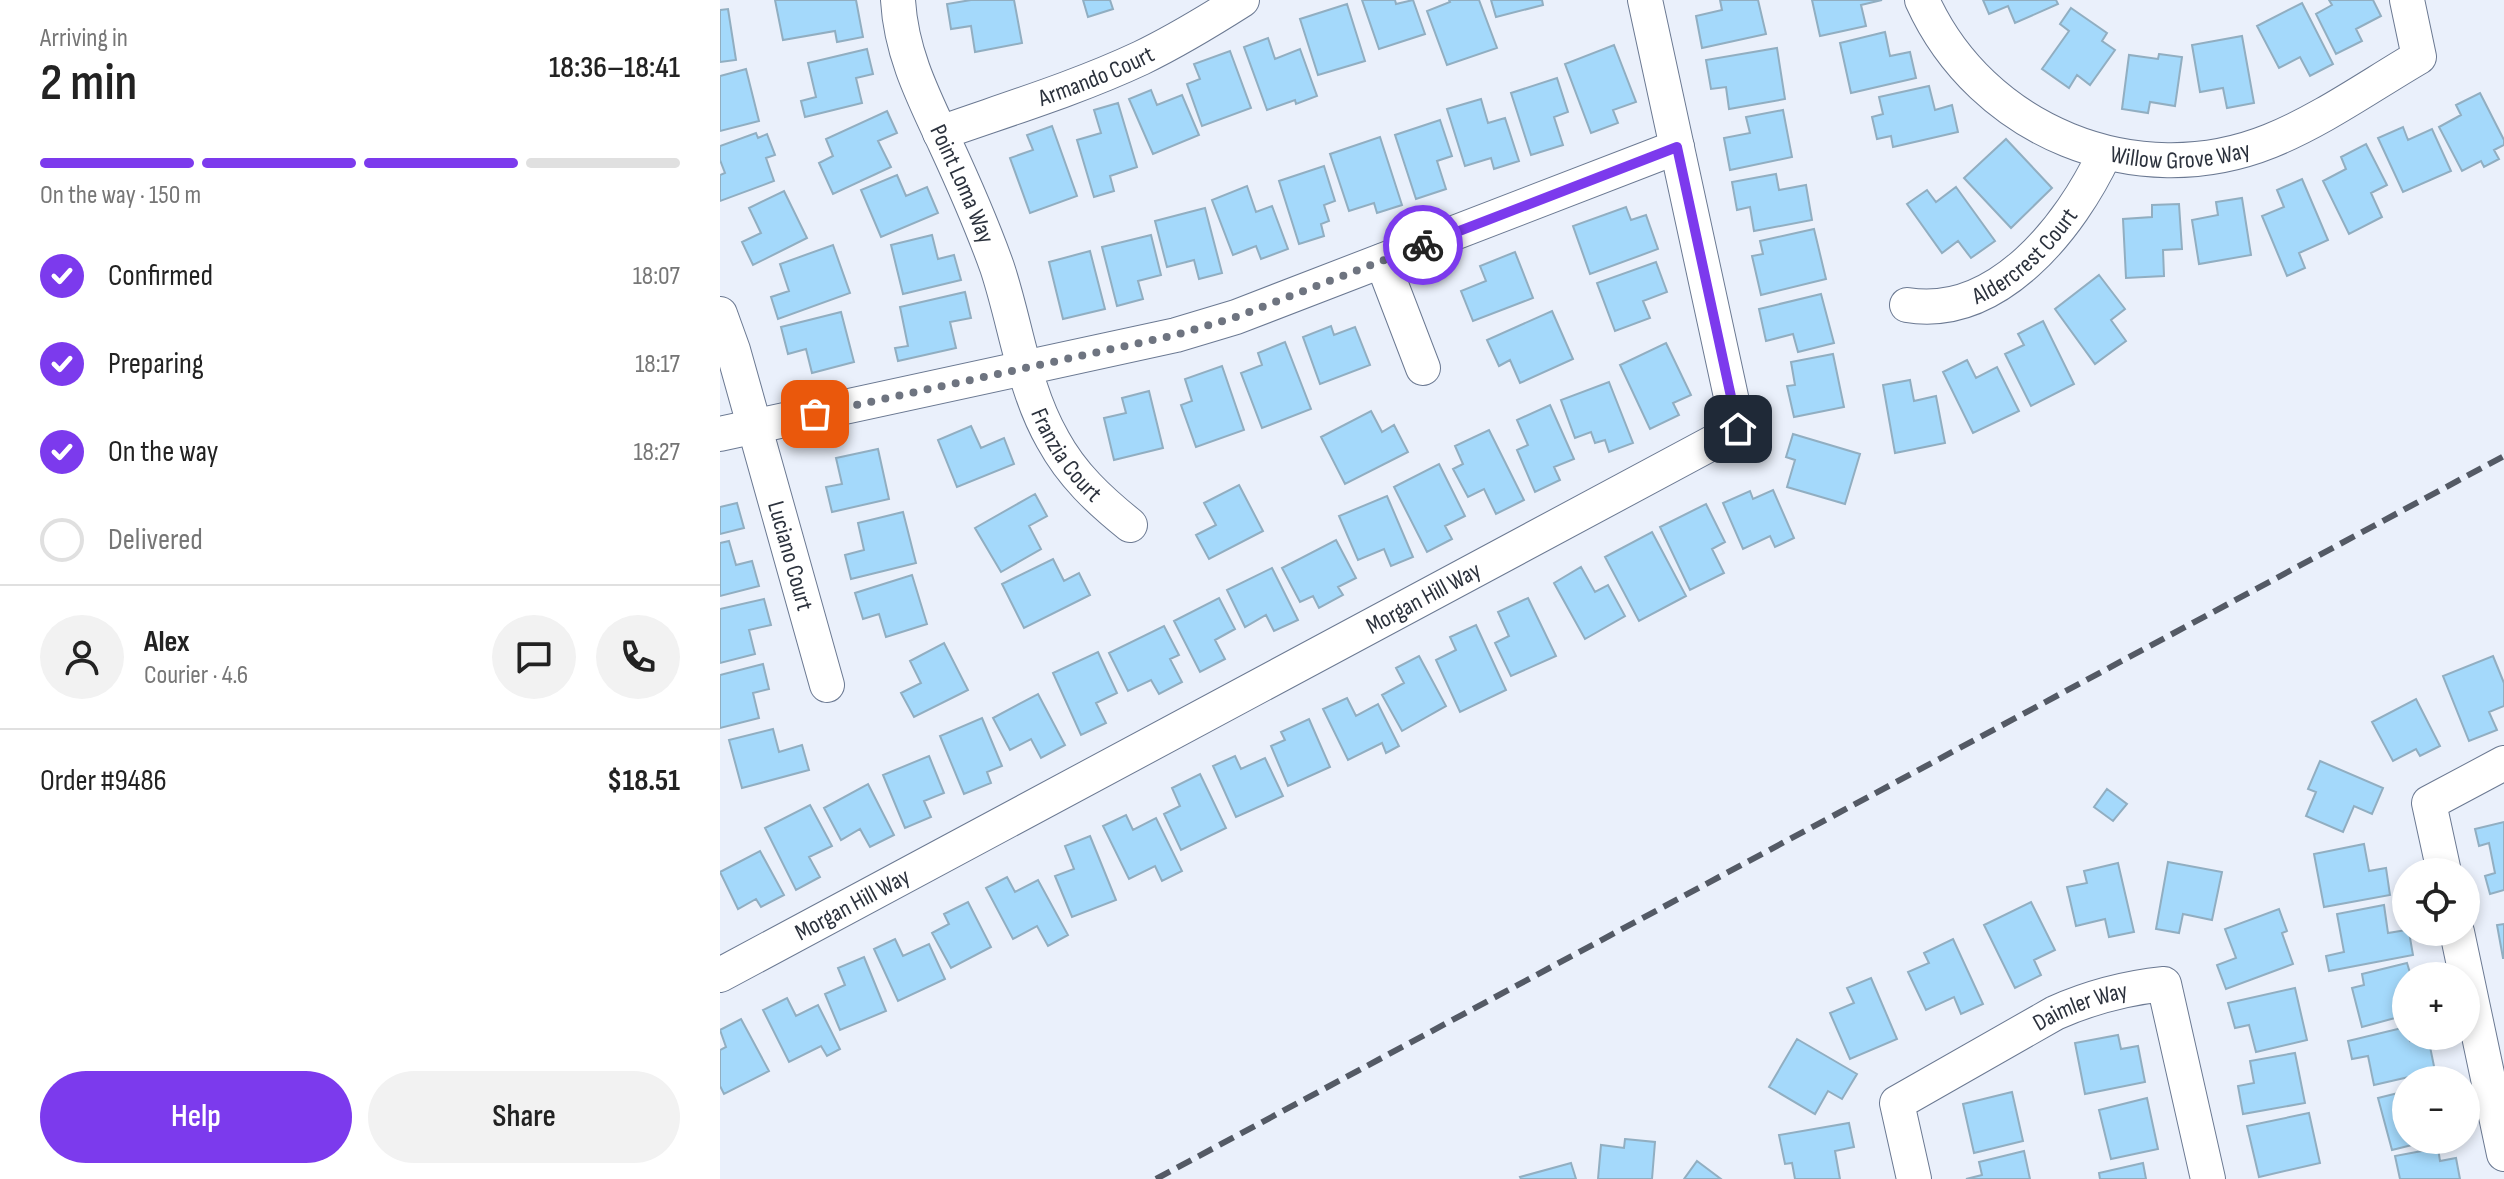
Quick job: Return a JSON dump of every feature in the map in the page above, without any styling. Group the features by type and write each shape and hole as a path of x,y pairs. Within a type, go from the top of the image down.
{"street":[{"name":"Point Loma Way","path":"898,0 910,66 969,195 997,267 1026,368"},
{"name":"Armando Court","path":"940,133 1084,83 1197,28 1242,0"},
{"name":"Morgan Hill Way","path":"720,975 1738,429 1645,0"},
{"name":"Willow Grove Way","path":"1922,0 1951,51 1989,93 2035,126 2105,153 2146,160 2189,160 2244,150 2296,129 2419,57 2407,0"},
{"path":"720,434 1176,335 1236,317 1677,147"},
{"name":"Aldercrest Court","path":"1907,305 1940,308 1961,303 2022,267 2061,227 2085,192 2105,153"},
{"path":"1382,261 1423,368"},
{"name":"Luciano Court","path":"720,314 827,685"},
{"name":"Franzia Court","path":"1026,368 1039,411 1059,452 1097,498 1130,525"},
{"path":"2441,858 2429,803 2504,763"},
{"path":"2460,946 2504,1154"},
{"name":"Daimler Way","path":"1914,1179 1897,1103 2081,1001 2108,992 2164,984 2208,1179"}],"building":[{"path":"775,0 856,0 863,37 837,42 835,31 783,40"},
{"path":"971,0 1014,0 1022,43 975,52 971,26 951,29 947,4"},
{"path":"1083,0 1110,0 1113,9 1088,17"},
{"path":"1362,0 1395,0 1396,4 1413,0 1425,34 1379,49"},
{"path":"1449,0 1479,0 1497,48 1447,65 1427,11"},
{"path":"1491,0 1542,0 1543,5 1496,17"},
{"path":"1720,0 1758,0 1766,34 1702,48 1696,16 1722,10"},
{"path":"1812,0 1882,0 1861,5 1866,26 1820,36"},
{"path":"1983,0 2056,0 2058,4 2015,23 2008,6 1989,14"},
{"path":"2329,0 2373,0 2381,16 2356,29 2362,41 2336,54 2316,14 2332,5"},
{"path":"2302,3 2333,64 2310,76 2300,57 2279,68 2257,26"},
{"path":"1347,4 1365,61 1318,75 1300,19"},
{"path":"2071,8 2107,33 2102,41 2115,50 2090,85 2077,75 2069,88 2042,69 2069,31 2060,24"},
{"path":"728,9 736,60 720,62 720,10"},
{"path":"1885,32 1890,56 1910,52 1916,78 1851,93 1840,43"},
{"path":"2242,36 2254,103 2227,108 2223,88 2200,92 2192,45"},
{"path":"1268,38 1275,59 1300,49 1317,96 1267,110 1244,47"},
{"path":"1614,45 1636,102 1613,110 1618,123 1591,133 1565,64"},
{"path":"1777,48 1785,99 1729,109 1726,87 1711,89 1706,60"},
{"path":"867,49 873,74 856,78 862,103 805,117 801,101 816,97 808,63"},
{"path":"1230,51 1251,108 1202,126 1187,84 1200,79 1194,64"},
{"path":"2159,54 2182,57 2175,106 2150,102 2148,113 2122,109 2129,55 2158,59"},
{"path":"746,69 759,121 720,131 720,76"},
{"path":"1557,78 1568,112 1554,117 1563,145 1531,155 1511,93"},
{"path":"1929,86 1935,110 1952,105 1958,132 1893,147 1891,136 1877,139 1872,117 1883,114 1879,97"},
{"path":"1151,90 1157,105 1182,95 1199,135 1153,154 1129,99"},
{"path":"2480,93 2504,145 2494,150 2499,159 2484,167 2481,161 2462,171 2439,127 2461,115 2456,105"},
{"path":"1481,99 1488,123 1505,118 1519,161 1494,169 1491,158 1465,166 1447,109"},
{"path":"1118,103 1137,167 1110,176 1114,191 1094,197 1077,140 1101,133 1094,110"},
{"path":"1783,110 1792,157 1730,170 1724,138 1750,133 1746,117"},
{"path":"887,111 897,133 878,141 891,167 833,194 819,163 833,156 826,139"},
{"path":"1440,120 1452,156 1437,161 1446,189 1416,199 1395,135"},
{"path":"1052,126 1077,196 1030,213 1010,158 1033,150 1027,135"},
{"path":"2403,127 2408,140 2432,129 2451,171 2403,192 2378,138"},
{"path":"756,133 758,138 767,134 775,155 766,158 774,181 720,201 720,175 725,173 720,160 720,146"},
{"path":"1380,137 1402,205 1377,213 1374,203 1349,211 1330,154"},
{"path":"2006,139 2052,188 2011,228 1964,178"},
{"path":"2366,144 2387,185 2371,193 2382,217 2349,234 2323,181 2346,169 2341,157"},
{"path":"1324,166 1335,201 1324,205 1329,221 1321,224 1324,236 1299,244 1279,181"},
{"path":"1776,174 1779,190 1806,185 1812,220 1754,231 1750,207 1737,210 1732,182"},
{"path":"897,175 906,196 927,187 938,213 881,237 861,190"},
{"path":"2302,179 2328,240 2299,253 2305,268 2287,276 2262,216 2284,207 2277,190"},
{"path":"1247,186 1256,212 1272,206 1288,249 1261,259 1256,246 1233,255 1212,200"},
{"path":"1956,187 1995,241 1971,258 1958,241 1942,253 1907,204 1927,190 1936,202"},
{"path":"784,191 807,238 753,265 742,242 761,233 749,208"},
{"path":"2242,198 2251,255 2199,264 2192,220 2218,215 2216,202"},
{"path":"2179,204 2182,249 2163,250 2164,276 2126,278 2123,219 2152,217 2152,205"},
{"path":"1626,207 1631,220 1646,215 1658,249 1590,274 1573,226"},
{"path":"1205,208 1222,273 1199,279 1194,260 1167,267 1155,221"},
{"path":"1814,229 1826,279 1761,295 1752,256 1763,254 1760,241"},
{"path":"932,235 938,259 954,255 961,280 903,294 891,245"},
{"path":"1151,235 1161,275 1138,281 1143,299 1117,306 1102,247"},
{"path":"833,245 850,293 778,319 771,297 789,291 780,264"},
{"path":"1090,251 1105,309 1063,319 1049,262"},
{"path":"1515,252 1533,298 1473,321 1461,291 1486,281 1480,266"},
{"path":"1656,262 1667,292 1643,301 1650,318 1615,331 1597,283"},
{"path":"2099,275 2125,309 2111,320 2126,341 2095,364 2055,309"},
{"path":"965,292 971,318 950,322 956,348 898,361 895,348 908,346 900,307"},
{"path":"1821,294 1834,343 1798,352 1793,334 1766,341 1759,309"},
{"path":"1552,311 1573,359 1520,383 1510,360 1499,366 1487,340"},
{"path":"841,312 854,362 812,373 806,349 788,354 781,327"},
{"path":"2043,321 2074,384 2031,406 2005,354 2024,345 2018,334"},
{"path":"1331,326 1334,335 1355,327 1370,365 1320,384 1303,337"},
{"path":"1285,342 1311,409 1262,428 1241,373 1262,365 1258,353"},
{"path":"1666,343 1691,395 1673,403 1679,415 1650,429 1620,365"},
{"path":"1833,354 1844,407 1794,417 1787,386 1795,385 1791,362"},
{"path":"1967,360 1976,378 1997,367 2019,411 1973,433 1943,372"},
{"path":"1222,366 1244,430 1196,447 1181,405 1192,401 1185,379"},
{"path":"1910,380 1914,401 1936,396 1945,443 1895,453 1883,385"},
{"path":"1609,382 1633,443 1609,452 1605,440 1595,443 1591,432 1575,438 1561,400"},
{"path":"1149,391 1163,448 1114,460 1104,418 1126,413 1122,398"},
{"path":"1550,405 1574,459 1554,467 1560,480 1535,492 1517,450 1528,445 1517,420"},
{"path":"1371,411 1382,432 1394,425 1408,452 1345,484 1321,437"},
{"path":"971,426 981,448 1004,438 1014,464 957,487 938,440"},
{"path":"1489,430 1524,500 1496,514 1484,489 1468,497 1453,469 1463,464 1455,446"},
{"path":"1793,434 1860,454 1845,504 1787,487 1795,460 1786,457"},
{"path":"878,449 889,499 832,512 826,487 842,484 836,458"},
{"path":"1439,464 1465,516 1445,526 1452,539 1427,552 1394,487"},
{"path":"1239,485 1263,531 1209,559 1196,535 1216,525 1204,503"},
{"path":"1773,490 1794,538 1775,547 1770,536 1743,549 1723,503 1750,491 1753,499"},
{"path":"1035,494 1047,516 1029,526 1041,549 1001,572 975,528"},
{"path":"1387,496 1413,557 1391,566 1384,549 1358,560 1339,516"},
{"path":"737,503 744,528 720,534 720,507"},
{"path":"1706,504 1725,542 1712,549 1724,573 1690,590 1660,527"},
{"path":"903,512 916,563 851,579 845,555 864,550 858,523"},
{"path":"1652,532 1686,596 1639,621 1605,557"},
{"path":"1336,540 1356,578 1338,587 1343,595 1319,608 1313,596 1300,602 1282,568"},
{"path":"729,541 736,565 752,561 759,586 720,596 720,543"},
{"path":"1053,559 1064,581 1079,573 1090,595 1024,628 1002,584"},
{"path":"1581,567 1595,592 1608,585 1625,616 1585,639 1554,583"},
{"path":"1272,568 1298,620 1274,631 1266,615 1245,627 1227,590"},
{"path":"912,575 927,624 886,637 879,614 863,619 855,593"},
{"path":"1219,598 1235,629 1215,640 1225,659 1200,672 1174,621"},
{"path":"1528,598 1556,656 1511,676 1495,643 1509,636 1498,612"},
{"path":"764,599 771,625 749,630 755,654 720,663 720,609"},
{"path":"1476,625 1506,690 1460,712 1436,660 1456,650 1450,637"},
{"path":"1164,626 1179,655 1170,659 1182,682 1159,694 1151,680 1128,691 1109,653"},
{"path":"944,643 968,690 914,717 901,693 921,683 910,661"},
{"path":"1098,652 1117,693 1096,703 1106,723 1081,735 1053,673"},
{"path":"1419,656 1446,706 1402,731 1382,695 1404,683 1396,668"},
{"path":"2493,656 2504,683 2504,706 2489,712 2497,730 2469,741 2443,676"},
{"path":"763,664 769,689 753,693 759,718 720,728 720,675"},
{"path":"1038,694 1065,745 1041,758 1031,739 1010,750 993,718"},
{"path":"1347,698 1356,716 1378,704 1399,746 1386,753 1382,743 1348,760 1323,709"},
{"path":"2416,699 2440,746 2420,756 2416,749 2393,761 2372,722"},
{"path":"982,718 1002,766 987,772 991,783 964,794 940,736"},
{"path":"1309,719 1330,767 1288,786 1271,746 1285,740 1281,732"},
{"path":"773,729 779,752 802,745 809,770 742,788 729,740"},
{"path":"929,756 944,793 924,801 931,817 905,828 883,775"},
{"path":"1235,756 1241,769 1265,758 1283,796 1236,817 1213,766"},
{"path":"2320,761 2383,788 2372,814 2354,806 2343,832 2306,816 2316,792 2308,789"},
{"path":"1200,774 1226,828 1181,850 1164,814 1180,806 1172,788"},
{"path":"868,784 894,835 870,847 860,829 841,840 824,808"},
{"path":"2107,789 2127,804 2113,821 2094,807"},
{"path":"810,805 832,846 809,857 820,877 796,890 765,828"},
{"path":"1126,815 1133,830 1156,818 1182,871 1162,881 1155,866 1129,879 1103,826"},
{"path":"2504,822 2504,890 2490,894 2485,876 2495,873 2489,843 2479,846 2475,829"},
{"path":"1090,836 1116,900 1072,917 1055,876 1074,869 1065,846"},
{"path":"2364,844 2369,871 2386,868 2390,895 2324,907 2314,854"},
{"path":"760,851 784,895 761,907 756,899 738,909 720,872"},
{"path":"2168,862 2222,872 2212,920 2183,914 2179,933 2156,929"},
{"path":"2118,863 2134,932 2109,937 2105,919 2076,926 2067,887 2087,883 2084,871"},
{"path":"1007,877 1015,892 1038,880 1068,935 1048,946 1037,926 1013,939 986,888"},
{"path":"968,902 991,947 951,968 932,933 949,924 944,914"},
{"path":"2031,902 2055,950 2034,960 2041,975 2015,988 1984,925"},
{"path":"2384,905 2388,933 2392,932 2392,946 2411,946 2413,955 2329,971 2326,956 2344,952 2337,914"},
{"path":"2279,909 2287,931 2282,933 2293,964 2226,989 2217,965 2236,958 2225,929"},
{"path":"2504,924 2504,958 2503,958 2497,925"},
{"path":"895,939 903,956 929,944 945,979 898,1001 874,949"},
{"path":"1953,939 1983,1004 1961,1014 1954,997 1926,1010 1908,972 1929,963 1924,953"},
{"path":"864,957 886,1011 840,1030 825,994 845,985 838,968"},
{"path":"2392,967 2392,1019 2362,1027 2352,988 2364,985 2362,974"},
{"path":"1871,978 1897,1039 1850,1059 1830,1013 1854,1003 1847,988"},
{"path":"2295,988 2307,1040 2256,1052 2249,1025 2235,1028 2228,1003"},
{"path":"787,998 796,1016 818,1005 840,1049 827,1056 821,1046 789,1062 763,1010"},
{"path":"741,1019 769,1071 724,1094 720,1086 720,1050 726,1047 720,1030"},
{"path":"2392,1030 2392,1050 2431,1050 2434,1066 2392,1066 2392,1081 2374,1085 2368,1056 2352,1059 2348,1041"},
{"path":"2118,1035 2121,1049 2138,1046 2145,1082 2085,1094 2075,1043"},
{"path":"1797,1039 1857,1074 1842,1099 1828,1091 1815,1114 1769,1087"},
{"path":"2295,1053 2305,1103 2243,1114 2238,1086 2254,1083 2250,1061"},
{"path":"2012,1092 2023,1141 1974,1153 1963,1104"},
{"path":"2392,1094 2392,1150 2378,1098"},
{"path":"2147,1098 2158,1149 2111,1159 2099,1110"},
{"path":"2309,1113 2320,1163 2259,1177 2247,1126"},
{"path":"1849,1123 1854,1147 1835,1151 1840,1179 1795,1179 1792,1163 1785,1164 1779,1135"},
{"path":"1625,1139 1655,1142 1652,1179 1598,1179 1601,1145 1624,1148"},
{"path":"2024,1151 2030,1179 1966,1179 1982,1175 1979,1162"},
{"path":"2439,1154 2440,1161 2456,1158 2460,1179 2400,1179 2395,1156"},
{"path":"1697,1161 1721,1179 1684,1179"},
{"path":"1571,1163 1576,1179 1520,1177"},
{"path":"2143,1163 2146,1179 2100,1179 2099,1173"}],"railway":[{"path":"1156,1179 2504,456"}],"way so far":[{"path":"815,414 1176,335 1236,317 1423,245"}],"route":[{"path":"1423,245 1677,147 1738,429"}]}
